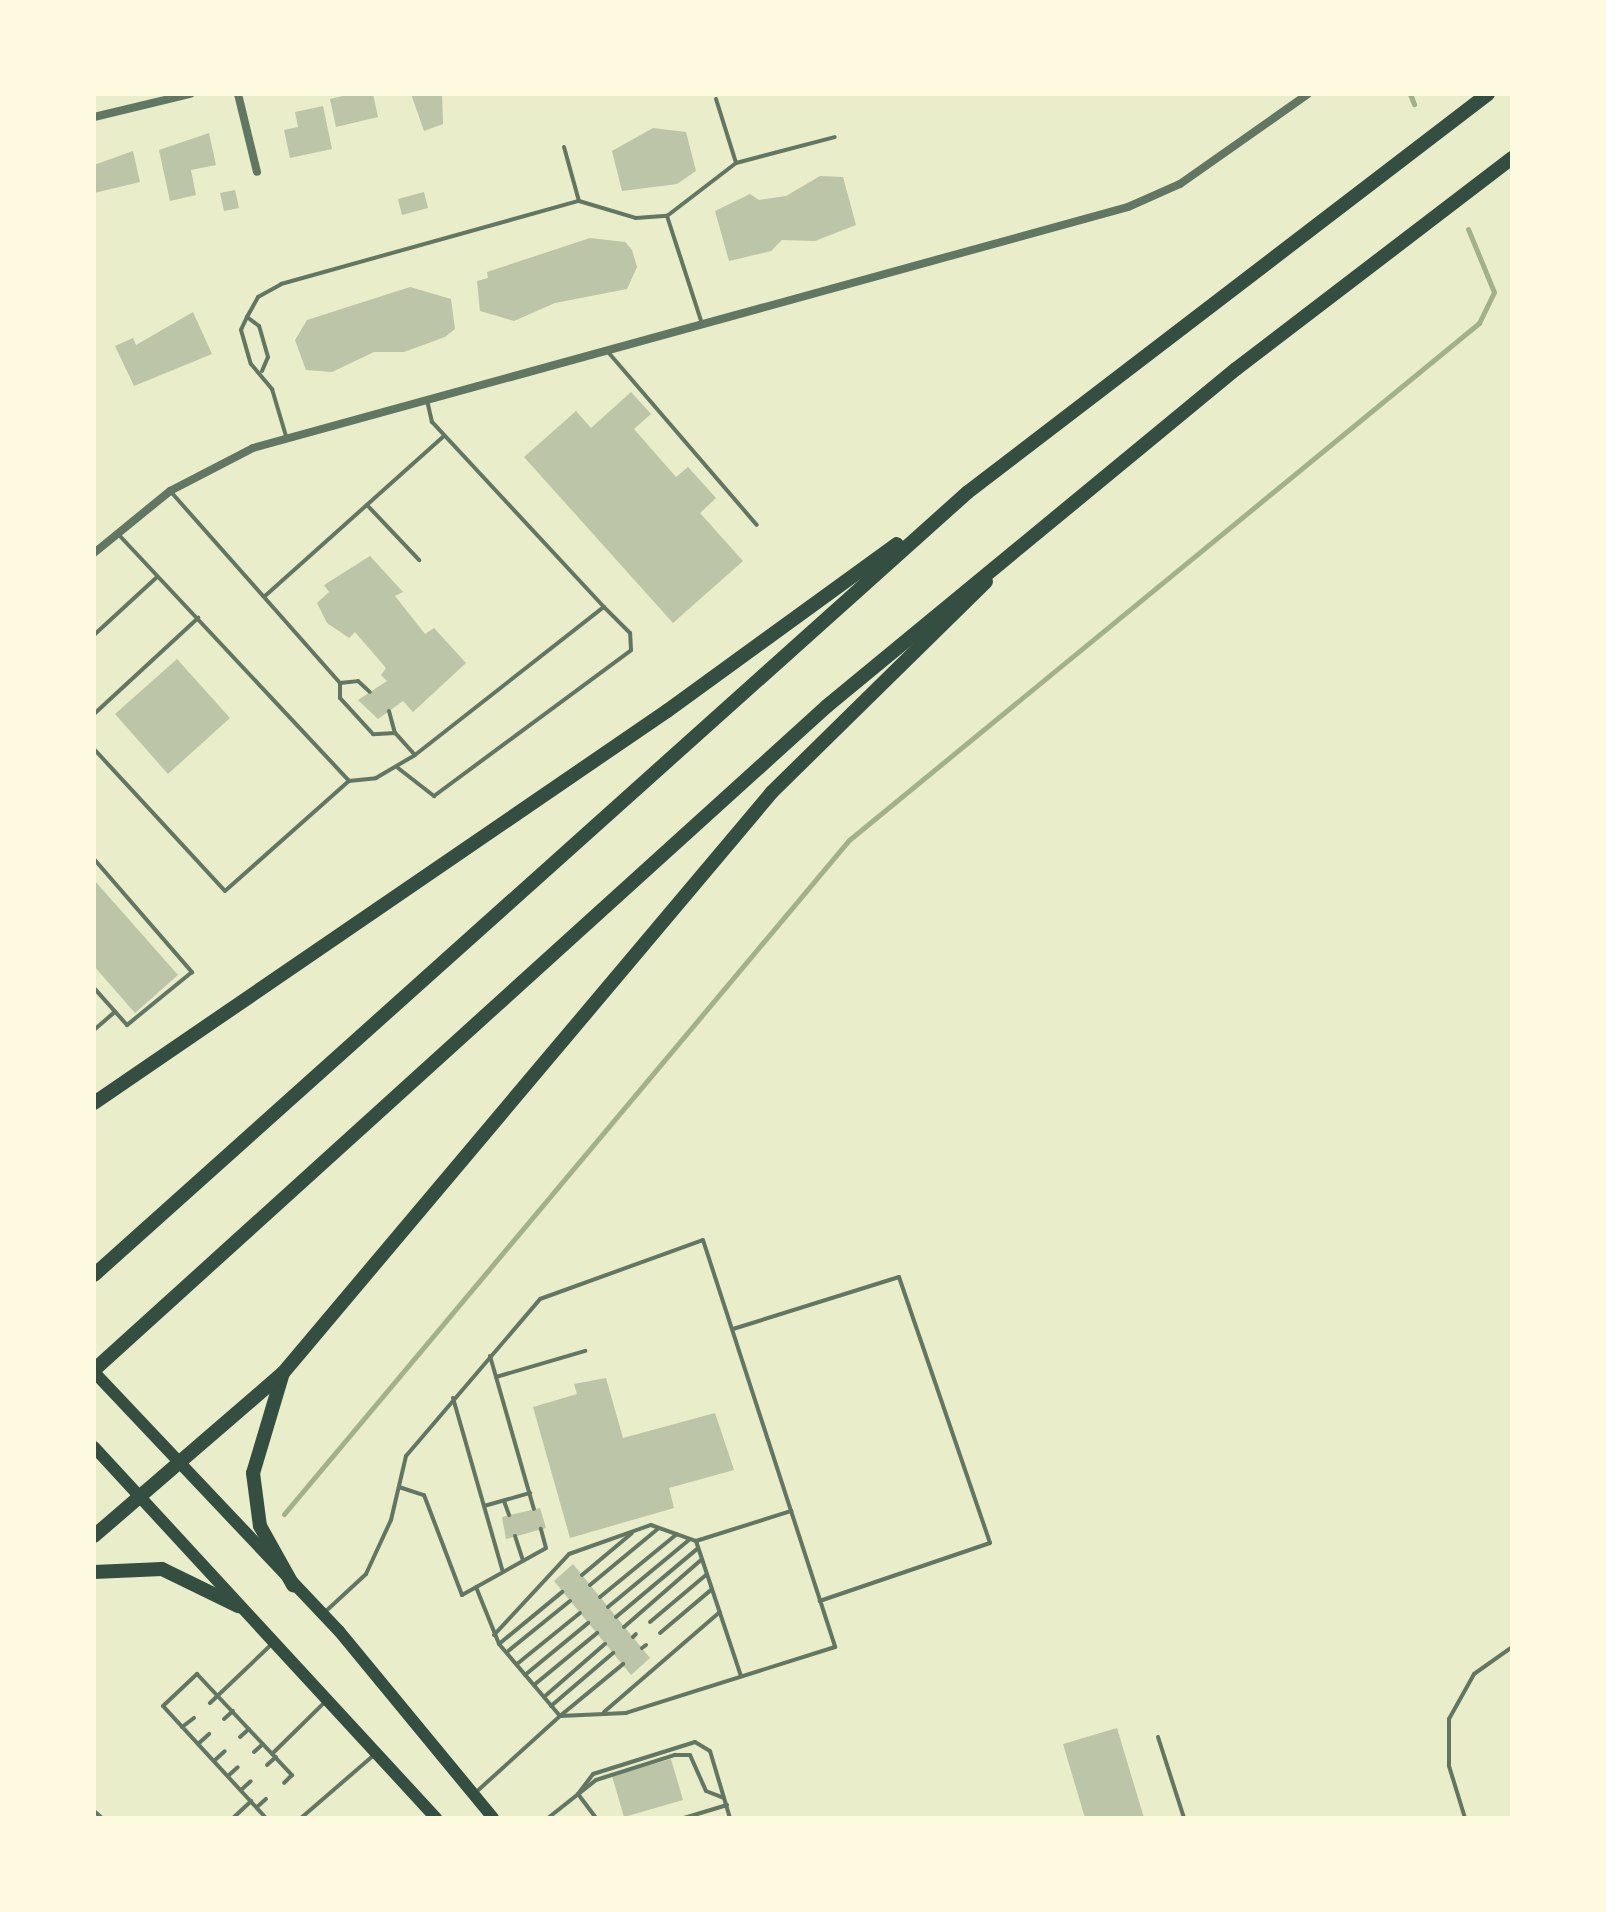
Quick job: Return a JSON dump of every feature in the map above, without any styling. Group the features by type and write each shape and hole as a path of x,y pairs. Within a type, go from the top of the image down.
{"highway":[{"path":"97,1100 667,711 968,492 1488,94"},
{"path":"94,1371 827,706 1044,526 1512,158"},
{"path":"94,1275 968,492"},
{"path":"94,1536 179,1467 283,1373 772,792 1044,526"},
{"path":"283,1373 253,1473 260,1526 293,1585"},
{"path":"94,1572 162,1569 238,1606"}],"main road":[{"path":"94,1371 179,1467 322,1614 493,1818"},
{"path":"94,1447 376,1754 429,1816"}],"street":[{"path":"94,117 190,94"},
{"path":"238,94 257,172"},
{"path":"94,553 170,491 286,436 1128,207 1217,161 1308,94"}],"lane":[{"path":"716,99 736,163"},
{"path":"262,371 251,364 243,338 247,317 258,297 281,284 579,201 636,218 667,216 736,163 835,137"},
{"path":"564,147 579,201"},
{"path":"667,216 702,324"},
{"path":"247,317 259,326 265,345 262,371 286,436"},
{"path":"607,350 757,525"},
{"path":"398,768 422,794 434,796 631,650 630,633 444,436 426,399"},
{"path":"265,596 444,436"},
{"path":"170,491 340,683 340,698 373,734 395,733"},
{"path":"367,505 419,560"},
{"path":"117,533 349,781"},
{"path":"94,635 157,577"},
{"path":"94,749 225,891 349,781 398,768 604,607"},
{"path":"94,714 198,617"},
{"path":"340,683 358,681 370,692"},
{"path":"389,711 395,733 415,755"},
{"path":"94,859 192,972 127,1025 94,988"},
{"path":"94,1030 115,1012"},
{"path":"322,1614 366,1574 399,1487 406,1456 540,1299 703,1240 835,1647 602,1714 560,1716"},
{"path":"732,1329 899,1277 990,1543 820,1601"},
{"path":"496,1377 585,1351"},
{"path":"490,1356 534,1509"},
{"path":"453,1398 503,1572"},
{"path":"399,1487 424,1495 462,1595 546,1548 541,1529"},
{"path":"484,1506 530,1493"},
{"path":"504,1501 509,1515"},
{"path":"608,1607 693,1540 791,1511"},
{"path":"494,1635 569,1554 635,1531 660,1528 693,1540 698,1548 741,1676"},
{"path":"590,1585 660,1528"},
{"path":"582,1575 635,1531"},
{"path":"600,1597 677,1534"},
{"path":"515,1536 523,1561"},
{"path":"616,1617 698,1548"},
{"path":"624,1627 702,1560"},
{"path":"650,1622 707,1574"},
{"path":"476,1587 499,1644 560,1716"},
{"path":"660,1633 712,1589"},
{"path":"499,1644 562,1592"},
{"path":"507,1652 570,1601"},
{"path":"602,1714 720,1612"},
{"path":"517,1664 580,1613"},
{"path":"525,1675 588,1623"},
{"path":"534,1685 597,1633"},
{"path":"210,1703 273,1644"},
{"path":"544,1697 605,1644"},
{"path":"1465,1818 1449,1766 1449,1719 1474,1674 1512,1647"},
{"path":"551,1706 613,1653"},
{"path":"473,1794 623,1664"},
{"path":"266,1818 163,1706 197,1674 292,1775 284,1783"},
{"path":"267,1765 327,1701"},
{"path":"224,1719 233,1711"},
{"path":"182,1727 194,1718"},
{"path":"240,1737 249,1729"},
{"path":"198,1744 209,1734"},
{"path":"1158,1737 1184,1818"},
{"path":"578,1794 593,1774 695,1742 710,1751 730,1818"},
{"path":"254,1752 263,1744"},
{"path":"214,1761 225,1751"},
{"path":"301,1818 376,1754"},
{"path":"548,1818 609,1775 690,1755 706,1791 725,1799"},
{"path":"228,1776 238,1767"},
{"path":"241,1790 251,1781"},
{"path":"578,1794 596,1818"},
{"path":"257,1807 266,1799"},
{"path":"233,1818 251,1801"},
{"path":"684,1818 727,1805"},
{"path":"94,1811 102,1818"}],"building":[{"path":"351,94 373,94 378,117 336,127 330,99"},
{"path":"411,94 442,94 443,124 424,131"},
{"path":"323,106 332,149 290,158 284,130 298,127 295,112"},
{"path":"653,128 686,132 696,171 677,184 622,191 612,151"},
{"path":"209,133 216,165 191,170 196,195 170,201 159,150"},
{"path":"133,151 140,182 94,193 94,165"},
{"path":"820,176 843,177 856,225 815,241 782,240 771,251 729,261 715,211 750,194 759,200 786,196"},
{"path":"235,190 239,208 224,211 220,193"},
{"path":"424,192 428,208 402,215 398,199"},
{"path":"590,238 625,242 632,250 637,267 627,289 555,303 514,321 480,311 477,281 488,278 487,272"},
{"path":"410,287 451,299 455,329 445,337 404,352 374,352 332,372 306,370 295,340 307,320"},
{"path":"193,312 212,354 134,386 115,346 133,338 136,345"},
{"path":"631,392 651,414 634,429 676,477 688,467 716,498 700,513 743,561 673,623 524,457 576,411 591,428"},
{"path":"370,556 403,592 395,596 425,634 434,628 466,663 413,712 403,701 378,719 358,700 387,681 381,675 386,668 355,632 349,638 327,623 317,603 329,592 324,585"},
{"path":"177,659 230,718 168,774 115,714"},
{"path":"94,880 178,975 135,1013 94,966"},
{"path":"606,1378 623,1438 715,1413 734,1470 669,1488 674,1508 570,1538 533,1407 577,1394 574,1384"},
{"path":"540,1508 546,1528 506,1539 502,1517"},
{"path":"573,1564 650,1658 631,1675 554,1581"},
{"path":"1117,1728 1144,1818 1085,1818 1063,1744"},
{"path":"671,1759 683,1800 624,1817 612,1776"}],"waterway":[{"path":"1410,94 1414,104"},
{"path":"284,1514 849,840 1479,323 1494,292 1468,229"}]}
